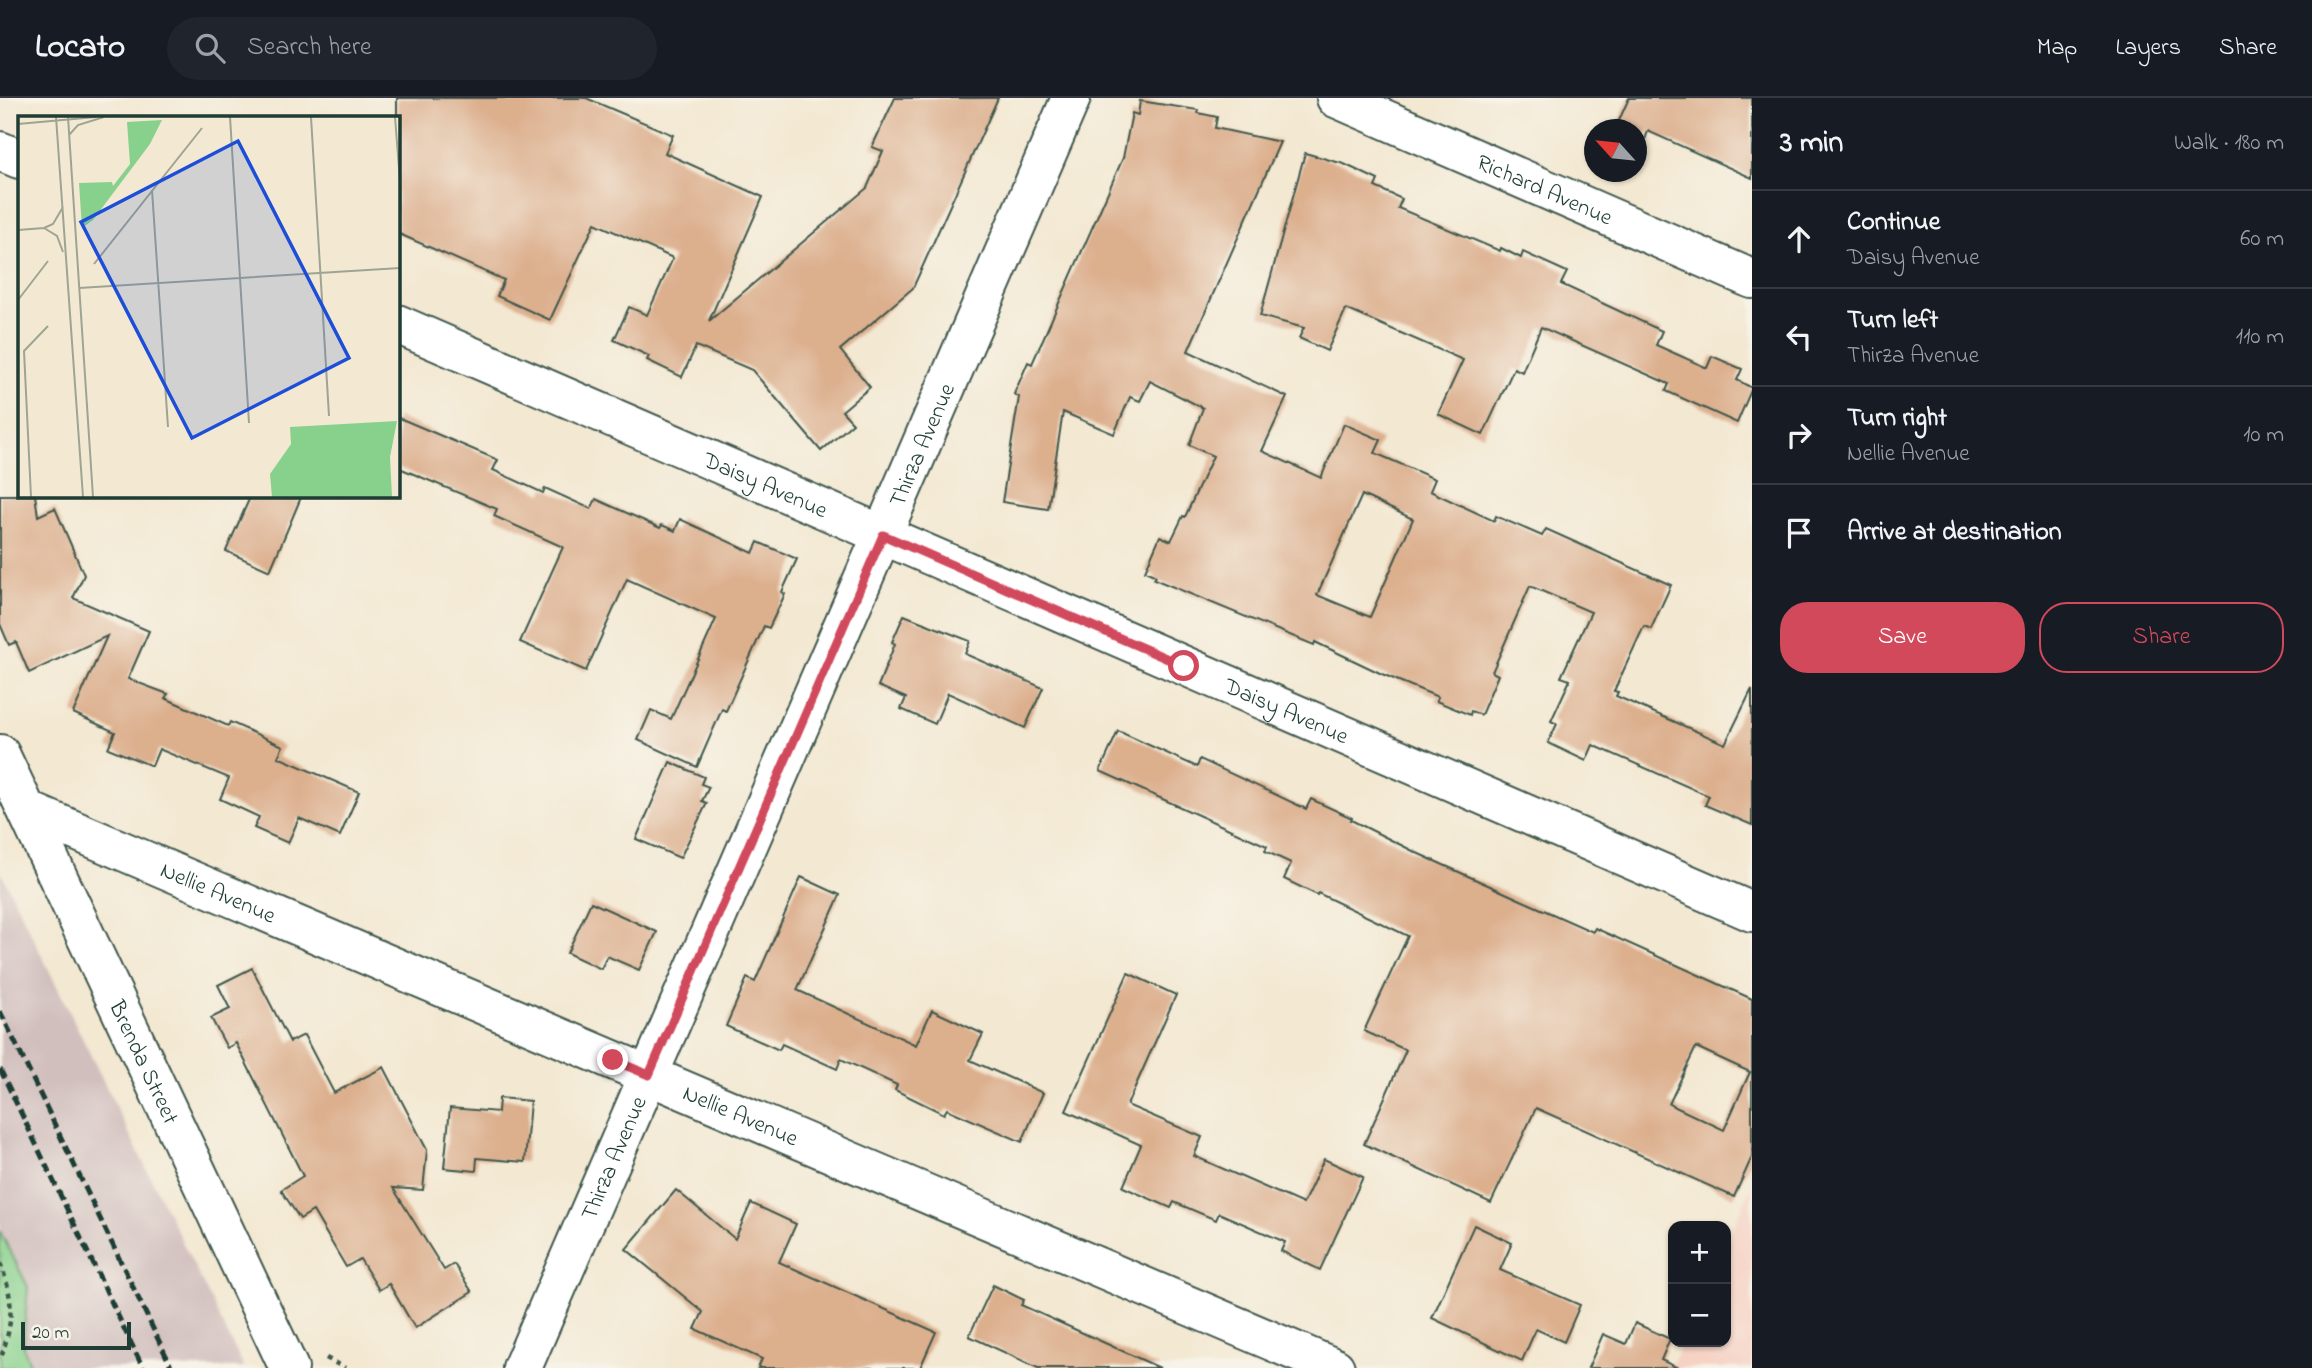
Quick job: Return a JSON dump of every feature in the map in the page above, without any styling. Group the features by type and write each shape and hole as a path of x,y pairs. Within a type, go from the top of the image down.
{"street":[{"name":"Thirza Avenue","path":"522,1368 1071,98"},
{"name":"Richard Avenue","path":"1336,98 1752,279"},
{"path":"0,151 18,159"},
{"name":"Daisy Avenue","path":"399,325 1752,912"},
{"name":"Brenda Street","path":"0,754 289,1368"},
{"name":"Nellie Avenue","path":"29,811 1335,1368"}],"path":[{"path":"0,1263 8,1284 10,1309 9,1334 0,1360"}],"shaded area":[{"path":"0,870 244,1368 32,1368 23,1347 28,1287 0,1231"},
{"path":"1752,1185 1752,1368 1670,1368 1680,1347 1731,1347 1731,1233"}],"green space":[{"path":"0,1231 28,1287 23,1347 32,1368 0,1368"}],"building":[{"path":"397,98 586,98 673,135 665,153 763,197 709,321 867,188 883,151 872,147 895,98 998,98 913,288 840,350 870,387 842,411 853,423 821,451 752,370 696,346 682,377 647,360 649,356 614,340 629,307 647,315 673,258 595,223 550,320 497,296 504,280 399,234"},
{"path":"1629,98 1752,98 1752,178 1648,131 1647,134 1647,119 1620,119"},
{"path":"1140,101 1198,110 1198,113 1217,117 1215,128 1280,142 1188,351 1287,397 1262,451 1321,478 1344,424 1381,440 1375,453 1435,479 1430,491 1494,521 1496,516 1542,536 1546,529 1671,585 1651,629 1644,626 1614,691 1618,692 1616,696 1725,744 1752,689 1752,825 1705,805 1709,796 1593,745 1586,761 1548,743 1557,724 1551,721 1570,680 1561,677 1591,612 1530,586 1492,672 1498,675 1481,715 1471,711 1470,715 1436,701 1438,697 1315,642 1314,645 1154,579 1156,576 1145,571 1160,536 1171,541 1213,456 1189,445 1203,408 1150,381 1140,401 1130,397 1114,434 1063,412 1048,509 1002,502 1019,397 1014,394 1028,362 1032,364 1123,158 1132,113 1138,115","holes":["1362,495 1413,519 1370,617 1317,595"]},
{"path":"1305,153 1344,164 1378,180 1375,187 1402,199 1398,208 1500,251 1501,248 1521,258 1523,252 1567,272 1561,284 1662,331 1656,345 1707,368 1712,356 1742,369 1737,380 1752,388 1737,423 1666,391 1669,384 1541,327 1522,372 1514,368 1483,435 1438,414 1463,360 1346,309 1327,351 1299,338 1304,328 1260,316"},
{"path":"399,418 498,460 493,470 543,493 545,488 591,509 596,499 660,528 662,525 675,531 680,519 753,553 758,542 797,559 769,628 764,626 726,711 722,709 697,767 638,740 651,710 671,719 716,619 627,579 586,671 520,642 563,547 494,516 497,509 399,468"},
{"path":"0,495 35,497 38,516 55,508 84,575 73,598 149,631 128,679 168,694 165,698 228,726 230,722 283,746 278,757 359,792 340,836 299,818 288,843 254,828 259,817 220,799 229,778 159,749 152,766 108,748 115,732 73,713 107,636 29,673 16,642 9,645 0,624"},
{"path":"250,497 301,497 270,571 226,551"},
{"path":"904,615 970,641 965,654 1043,688 1025,728 948,693 935,724 901,709 906,698 878,686"},
{"path":"1118,731 1197,767 1200,759 1306,809 1311,799 1417,853 1593,932 1595,928 1752,999 1752,1157 1734,1197 1536,1108 1491,1203 1364,1144 1406,1050 1364,1031 1408,936 1284,879 1291,863 1265,851 1267,846 1100,771","holes":["1696,1047 1750,1072 1724,1130 1669,1104"]},
{"path":"670,762 704,777 701,784 709,787 702,801 707,803 680,858 636,839"},
{"path":"801,877 840,895 797,990 916,1045 932,1010 983,1034 970,1060 1043,1093 1022,1142 947,1109 944,1114 895,1090 897,1085 841,1059 837,1069 782,1044 779,1050 726,1026 747,978 755,982"},
{"path":"591,902 657,932 639,970 607,956 601,969 567,953"},
{"path":"252,968 290,1042 304,1035 334,1093 384,1067 427,1150 423,1190 393,1188 444,1270 454,1264 472,1292 415,1328 389,1284 379,1290 360,1259 346,1267 313,1211 300,1219 281,1190 303,1176 236,1043 227,1048 211,1018 230,1009 218,985"},
{"path":"1128,973 1176,995 1127,1105 1202,1137 1194,1156 1303,1204 1324,1159 1363,1177 1320,1270 1281,1251 1285,1242 1219,1213 1216,1220 1174,1202 1171,1208 1123,1187 1141,1145 1066,1111"},
{"path":"499,1098 530,1101 525,1162 477,1158 476,1171 444,1168 450,1108 498,1112"},
{"path":"676,1190 735,1239 751,1203 796,1224 779,1262 936,1332 920,1368 758,1368 762,1359 695,1329 703,1312 626,1249"},
{"path":"1474,1225 1512,1243 1500,1270 1580,1305 1564,1342 1536,1329 1522,1361 1432,1318"},
{"path":"993,1285 1024,1300 1021,1305 1160,1368 1038,1368 969,1336"},
{"path":"1635,1323 1668,1338 1661,1360 1678,1368 1588,1368 1603,1334 1626,1344"}],"railway":[{"path":"0,1011 172,1368"},
{"path":"0,1069 143,1368"}],"route":[{"path":"613,1060 649,1075 883,535 1184,666"}]}
